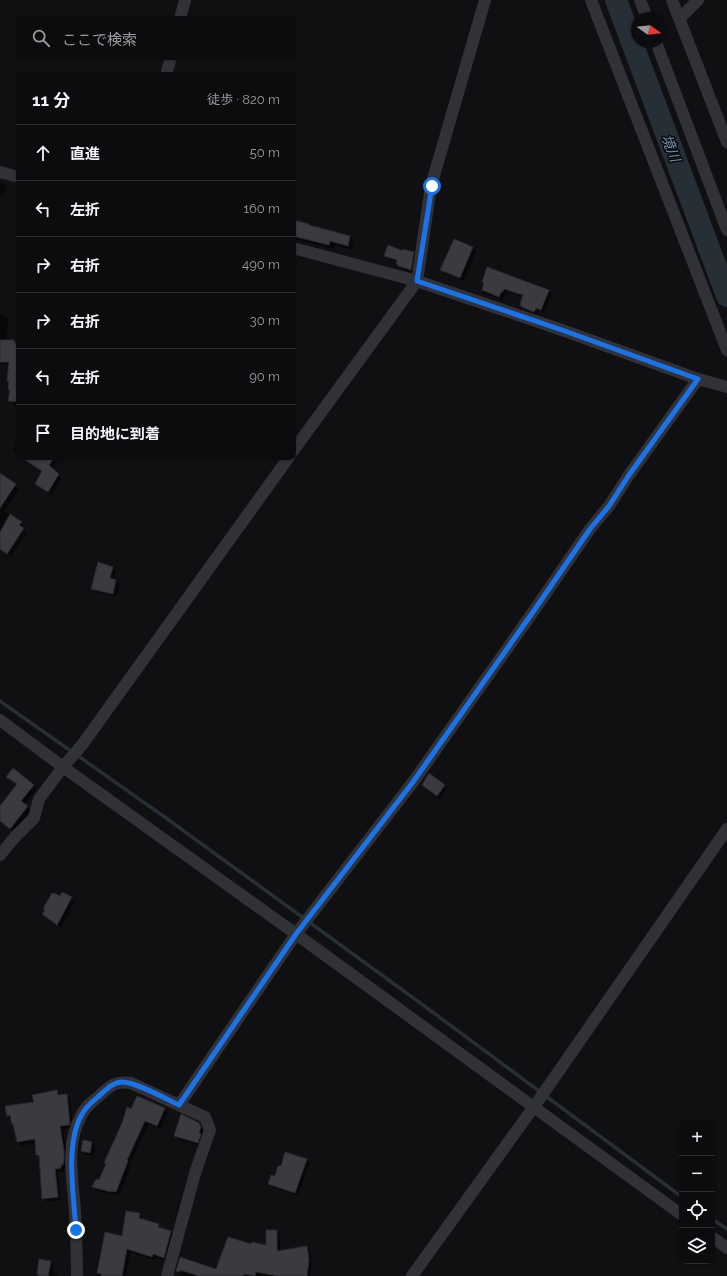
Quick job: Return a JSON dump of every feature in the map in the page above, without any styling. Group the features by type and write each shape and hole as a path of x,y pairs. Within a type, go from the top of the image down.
{"street":[{"path":"181,16 185,0"},
{"path":"296,448 417,281 432,186 485,0"},
{"path":"591,0 727,350"},
{"path":"640,0 645,12"},
{"path":"672,0 727,142"},
{"path":"679,19 698,0"},
{"path":"658,48 727,230"},
{"path":"167,72 169,60"},
{"path":"0,172 16,176"},
{"path":"296,249 417,281 562,330 698,379 727,387"},
{"path":"179,1105 299,930 413,782 590,529 609,506 633,469 698,379"},
{"path":"0,855 34,818 39,799 82,745 287,460"},
{"path":"0,720 66,764 299,930 536,1104 679,1213"},
{"path":"412,1276 536,1104 727,829"},
{"path":"77,1276 71,1150 76,1128 81,1115 87,1106 114,1084 122,1082 131,1084 205,1117 210,1130 196,1170 167,1276"},
{"path":"715,1239 727,1248"}],"building":[{"path":"296,221 350,236 348,246 330,241 329,245 296,237"},
{"path":"454,239 473,247 460,278 440,270"},
{"path":"388,245 403,251 403,249 414,252 411,270 398,266 398,264 396,264 397,260 384,256"},
{"path":"487,267 549,290 541,310 536,308 534,312 522,307 520,305 523,295 504,289 499,297 482,290 484,283 482,282"},
{"path":"0,340 14,340 16,345 16,402 8,401 10,390 8,390 9,381 7,381 9,362 0,362"},
{"path":"26,460 53,460 49,465 59,474 48,492 35,484 42,471"},
{"path":"0,473 16,484 0,508"},
{"path":"10,514 22,522 19,525 24,528 7,554 0,549 0,532"},
{"path":"98,562 113,567 110,578 116,580 113,594 91,589"},
{"path":"13,768 34,785 21,801 28,806 10,829 0,821 0,806 17,784 6,777"},
{"path":"429,773 445,785 437,796 422,785"},
{"path":"62,892 72,897 57,925 42,914 45,910 43,909 52,893 60,896"},
{"path":"57,1090 58,1095 67,1094 70,1123 69,1125 60,1126 64,1161 61,1168 55,1169 58,1197 42,1199 39,1155 36,1155 35,1139 17,1142 10,1115 7,1116 5,1106 34,1102 32,1095"},
{"path":"137,1096 165,1108 157,1126 145,1121 127,1160 128,1161 116,1192 92,1187 96,1179 99,1180 106,1164 104,1163 122,1123 127,1107 131,1109"},
{"path":"181,1114 199,1123 201,1127 199,1133 201,1134 198,1143 174,1136"},
{"path":"83,1140 92,1142 90,1153 81,1151"},
{"path":"285,1152 307,1159 295,1193 268,1184 271,1175 275,1176 278,1166 281,1166"},
{"path":"126,1211 140,1213 139,1218 159,1224 158,1227 171,1231 164,1258 153,1254 152,1257 127,1249 122,1276 101,1276 101,1274 97,1273 105,1232 122,1236"},
{"path":"266,1230 277,1230 277,1251 307,1246 309,1260 307,1276 278,1276 256,1272 255,1276 244,1274 243,1276 199,1276 180,1270 180,1272 176,1271 180,1257 216,1269 228,1237 251,1244 252,1242 266,1245"},
{"path":"39,1259 51,1261 48,1276 38,1276"}],"waterway":[{"name":"境川","path":"616,0 727,296"},
{"path":"0,701 166,818 423,1005 679,1195"},
{"path":"715,1221 727,1229"}],"route":[{"path":"76,1230 71,1150 76,1128 81,1115 87,1106 114,1084 122,1082 131,1084 179,1105 296,934 413,782 590,529 609,506 629,475 698,379 562,330 417,281 432,186"}]}
